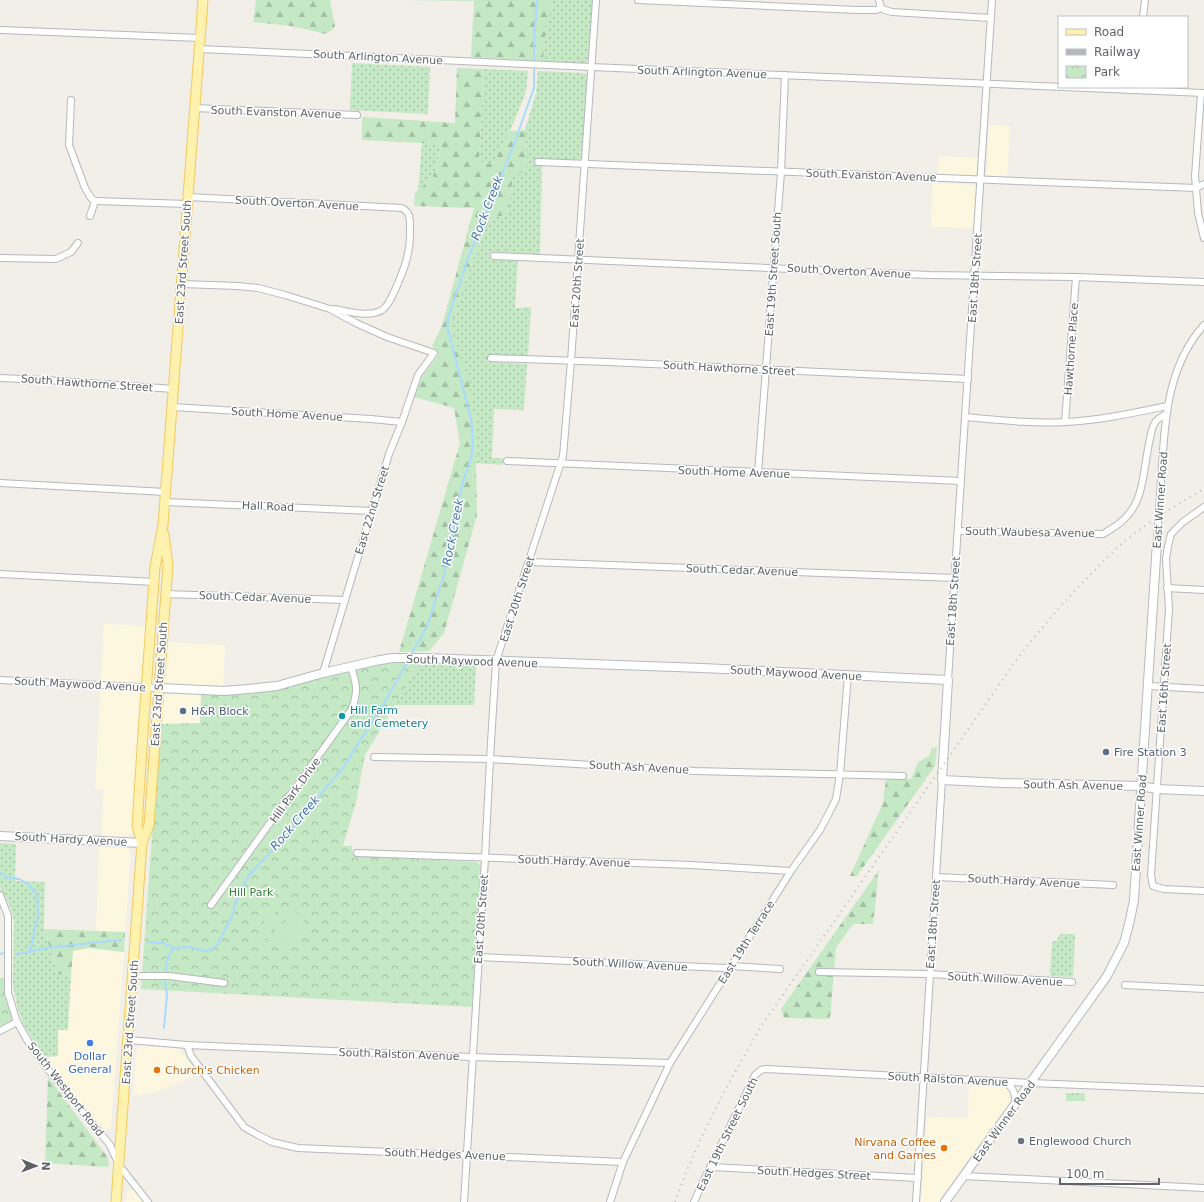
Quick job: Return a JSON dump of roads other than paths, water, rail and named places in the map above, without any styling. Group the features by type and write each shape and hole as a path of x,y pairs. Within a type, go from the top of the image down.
{"main road":[{"name":"East 23rd Street South","path":"142,843 137,826 155,567 163,525 166,492 203,0"},
{"name":"East 23rd Street South","path":"116,1202 129,1040 142,843 150,825 168,565 163,525"}],"street":[{"name":"East 20th Street","path":"464,1202 472,1057 486,858 496,661 563,456 566,436 596,0"},
{"path":"638,0 857,10 876,10 881,8 892,12 991,18"},
{"path":"879,0 881,8"},
{"name":"East 18th Street","path":"916,1202 960,481 975,275 992,0"},
{"path":"1143,16 1145,0"},
{"path":"0,30 200,38"},
{"name":"South Arlington Avenue","path":"200,49 1058,86"},
{"name":"East 19th Street South","path":"758,473 781,172 785,75"},
{"name":"South Arlington Avenue","path":"1108,88 1202,93"},
{"path":"1202,93 1195,176 1198,213 1204,238"},
{"path":"70,100 69,145 85,188 91,198 95,201 90,216"},
{"name":"South Evanston Avenue","path":"195,108 357,115"},
{"name":"South Evanston Avenue","path":"538,162 1196,188 1204,184"},
{"name":"South Overton Avenue","path":"95,201 188,201 402,208 409,215 411,240 409,254 402,274 383,310 374,313 362,313 330,309"},
{"path":"0,258 56,259 70,252 78,243"},
{"name":"South Overton Avenue","path":"494,256 929,275 1076,277 1204,282"},
{"name":"Hawthorne Place","path":"1065,422 1076,277"},
{"path":"182,284 258,288 330,309"},
{"name":"East 22nd Street","path":"323,673 389,454 418,375 434,353 387,337 330,309"},
{"name":"East Winner Road","path":"945,1202 1108,976 1124,943 1134,900 1167,406 1176,372 1191,342 1204,325"},
{"name":"South Hawthorne Street","path":"491,358 968,379"},
{"name":"South Hawthorne Street","path":"0,378 174,389"},
{"path":"965,417 1034,422 1065,422 1112,418 1167,406"},
{"name":"South Home Avenue","path":"172,407 402,422"},
{"name":"South Waubesa Avenue","path":"958,531 1103,534 1116,526 1134,507 1139,494 1152,428 1156,421 1166,414"},
{"name":"South Home Avenue","path":"507,461 960,481"},
{"path":"0,484 166,492"},
{"name":"Hall Road","path":"165,502 372,511"},
{"name":"East 16th Street","path":"1204,507 1183,522 1171,534 1166,559 1169,610 1151,875 1153,886 1164,889 1204,891"},
{"name":"South Cedar Avenue","path":"529,562 955,578"},
{"path":"0,574 155,582"},
{"path":"1167,588 1204,590"},
{"name":"South Cedar Avenue","path":"165,594 345,600"},
{"name":"South Maywood Avenue","path":"0,680 147,688 224,691 248,690 277,686 323,673 375,661 392,658 423,658 948,680"},
{"name":"Hill Park Drive","path":"211,905 352,709 356,697 356,683 351,667"},
{"name":"East 19th Terrace","path":"610,1202 623,1162 670,1063 791,871 820,830 836,799 840,774 848,675"},
{"path":"1148,686 1204,689"},
{"name":"South Ash Avenue","path":"374,757 490,759 695,771 904,776"},
{"name":"South Ash Avenue","path":"942,780 1141,786 1157,789 1204,791"},
{"name":"South Hardy Avenue","path":"0,836 142,843"},
{"name":"South Hardy Avenue","path":"357,853 691,865 791,871"},
{"name":"South Hardy Avenue","path":"936,877 1113,885"},
{"name":"South Westport Road","path":"0,895 8,916 8,994 17,1022 29,1043 47,1068 110,1145 119,1165 148,1202"},
{"name":"South Willow Avenue","path":"479,957 780,969"},
{"name":"South Willow Avenue","path":"819,972 930,974 1072,982"},
{"path":"133,976 166,976 224,982"},
{"path":"1125,985 1204,989"},
{"path":"0,1031 17,1022"},
{"name":"South Ralston Avenue","path":"129,1040 187,1045 472,1057 670,1063"},
{"name":"South Hedges Avenue","path":"187,1045 191,1056 244,1127 269,1140 298,1148 623,1162"},
{"name":"East 19th Street South","path":"694,1202 755,1075 761,1070 764,1070"},
{"name":"South Ralston Avenue","path":"764,1070 1204,1090"},
{"path":"1006,1082 1012,1086 1016,1104"},
{"name":"South Hedges Street","path":"711,1167 918,1178"},
{"path":"964,1176 1204,1188"}],"waterway":[{"name":"Rock Creek","path":"411,655 426,629 444,575 462,485 471,458 473,445 471,419 447,326 449,315 469,256 514,144 534,88 534,39 537,0"},
{"name":"Rock Creek","path":"149,942 163,943 174,948 190,947 205,951 212,949 217,945 232,916 235,905 249,875 284,838 342,769 383,705 408,661"},
{"path":"0,872 8,878 19,879 28,884 37,895 38,915 30,952"},
{"name":"Rock Creek","path":"16,954 53,947 121,940"},
{"path":"164,1028 167,995 165,981 166,965 169,955 174,948"},
{"name":"Rock Creek","path":"0,954 4,953"}],"railway":[{"path":"675,1202 693,1156 714,1111 762,1025 1015,662 1064,603 1119,546 1160,515 1204,489"}],"place":[{"name":"H&R Block","path":"183,711"},
{"name":"Hill Farm and Cemetery","path":"342,716"},
{"name":"Fire Station 3","path":"1106,752"},
{"name":"Dollar General","path":"90,1043"},
{"name":"Church's Chicken","path":"157,1070"},
{"name":"Englewood Church","path":"1021,1141"},
{"name":"Nirvana Coffee and Games","path":"944,1148"}],"park label":[{"name":"Hill Park","path":"251,892"}]}
